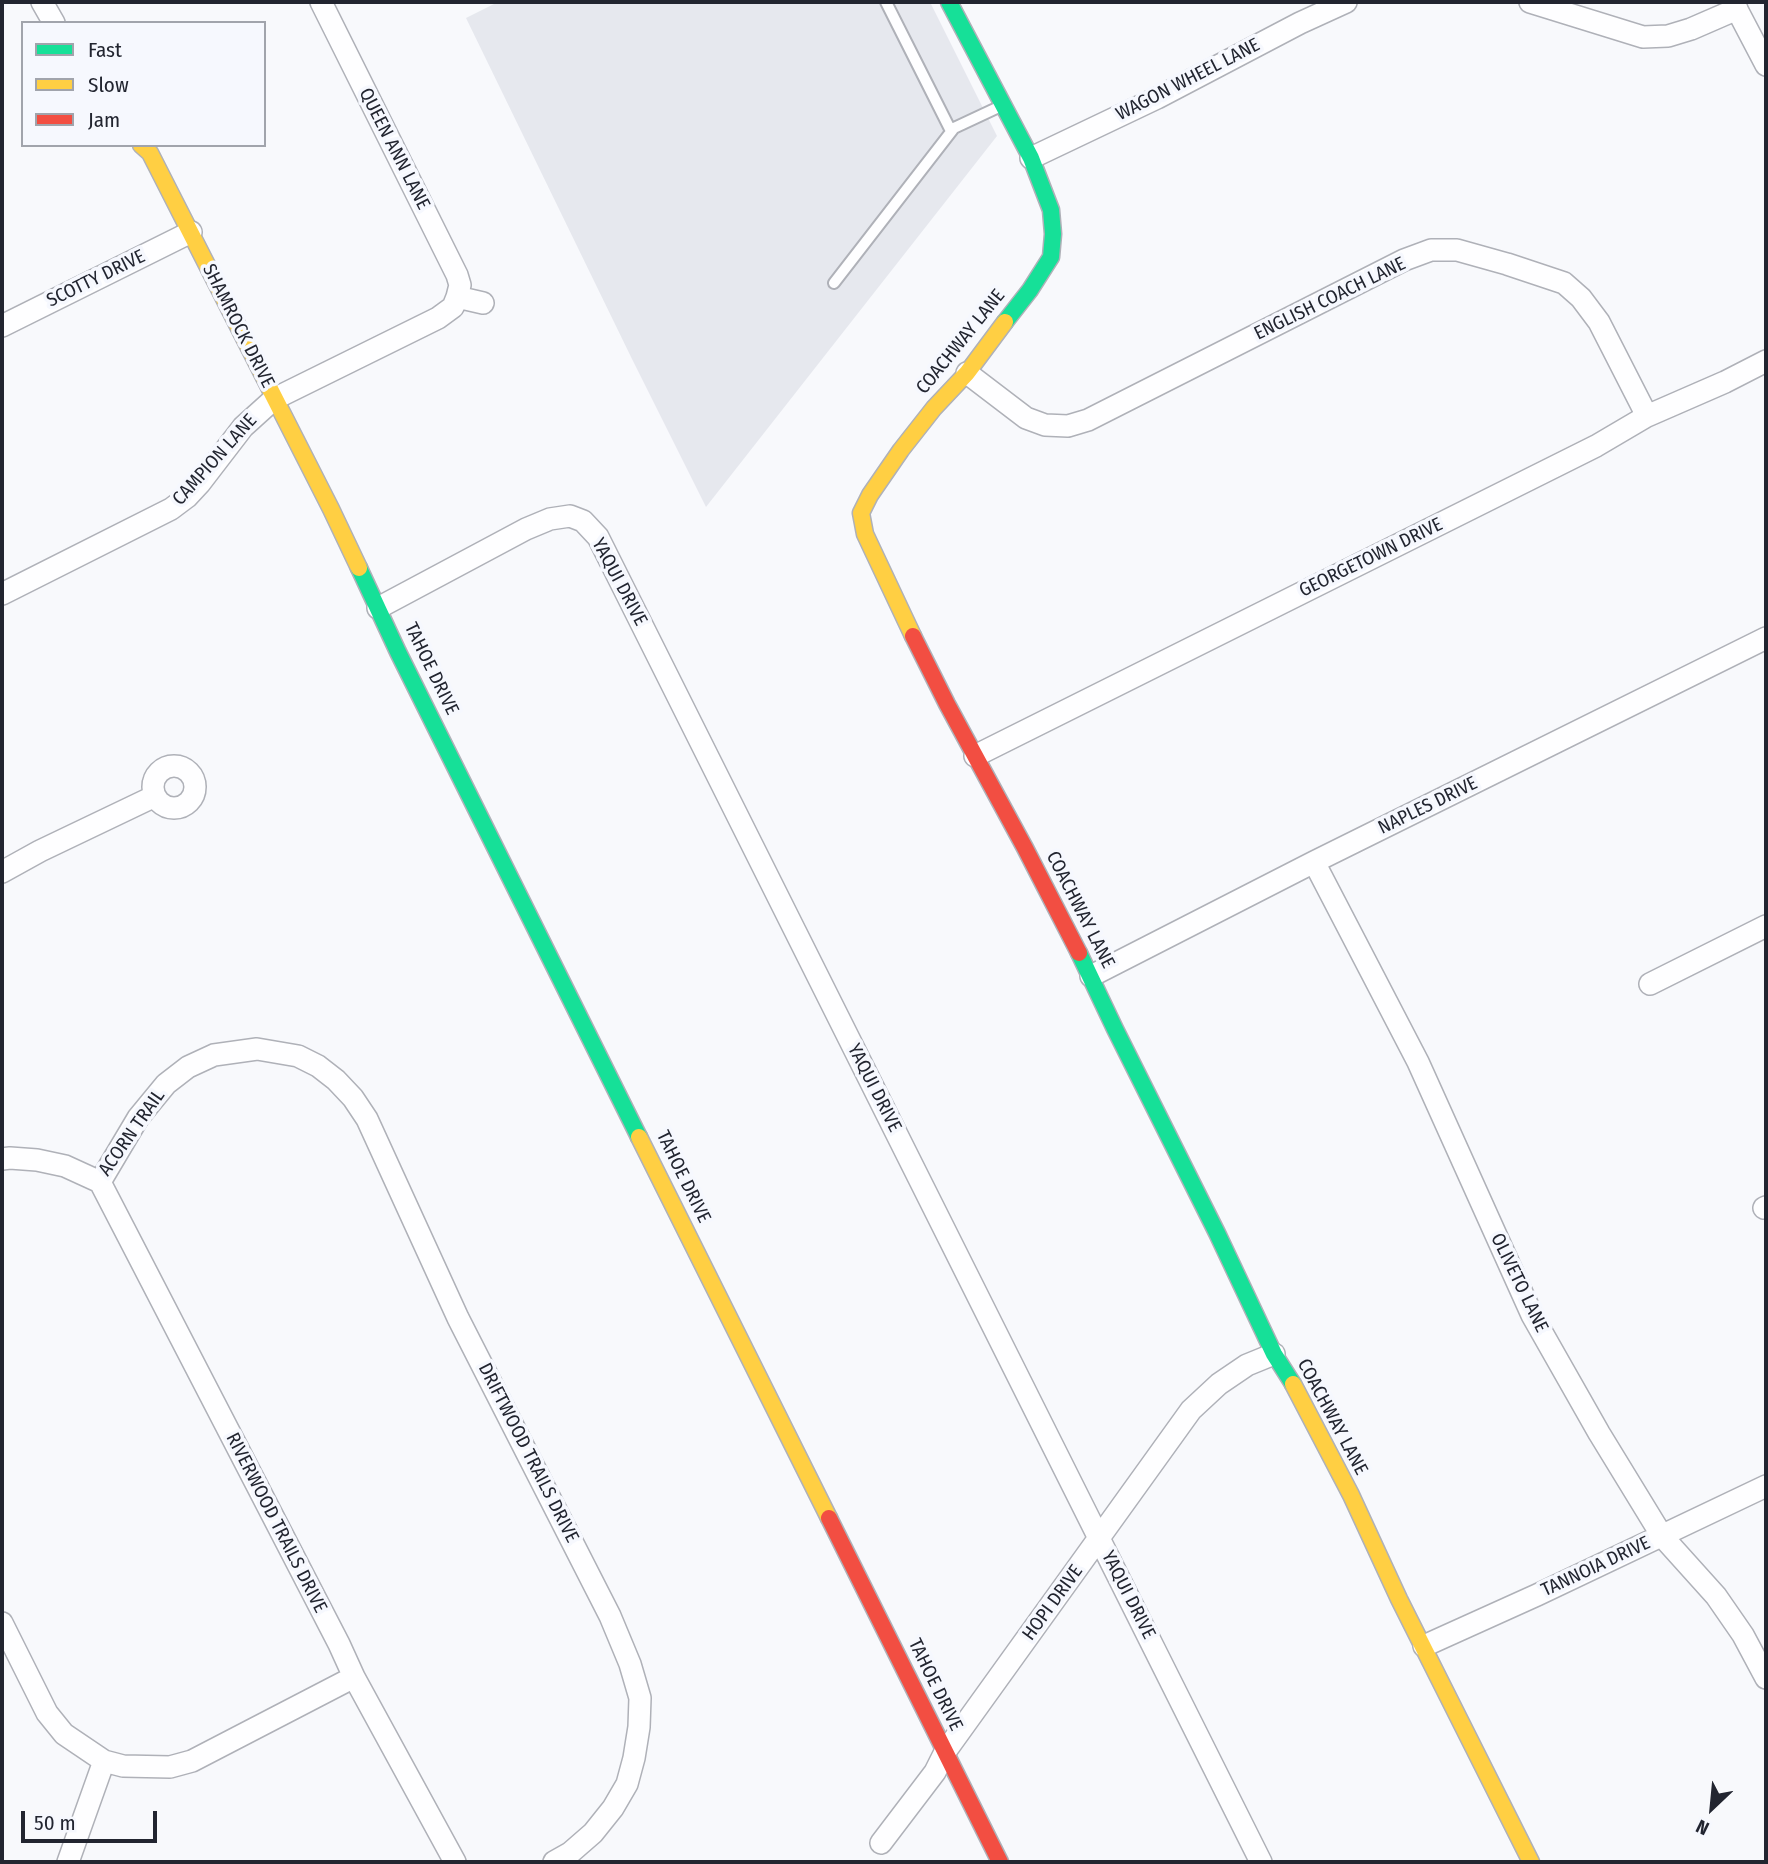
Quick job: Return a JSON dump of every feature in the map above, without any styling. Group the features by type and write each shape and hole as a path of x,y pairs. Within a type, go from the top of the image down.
{"street":[{"path":"42,2 53,21"},
{"name":"QUEEN ANN LANE","path":"321,2 457,275 460,285 457,297"},
{"name":"COACHWAY LANE","path":"949,2 1031,159 1051,210 1051,257 1030,290 967,373 934,408 870,495 861,513 865,534 975,756 1091,976 1274,1354 1293,1384 1351,1495 1398,1599 1531,1862"},
{"name":"WAGON WHEEL LANE","path":"1031,159 1346,2"},
{"path":"1530,2 1643,37 1668,36 1691,29 1735,5 1766,65"},
{"name":"SHAMROCK DRIVE","path":"143,147 150,153 191,232 331,509"},
{"name":"SCOTTY DRIVE","path":"2,326 191,232"},
{"name":"ENGLISH COACH LANE","path":"967,373 1026,418 1045,425 1068,426 1088,420 1404,260 1431,250 1457,250 1564,283 1581,298 1599,322 1647,416"},
{"path":"457,297 483,303"},
{"name":"CAMPION LANE","path":"2,594 171,509 200,483 243,426 274,399 438,318 453,307 457,297"},
{"name":"GEORGETOWN DRIVE","path":"975,756 1596,446 1647,416 1766,361"},
{"name":"TAHOE DRIVE","path":"331,509 398,652 1000,1862"},
{"name":"YAQUI DRIVE","path":"378,608 526,529 550,519 570,516 583,521 598,537 1261,1862"},
{"name":"NAPLES DRIVE","path":"1091,976 1766,638"},
{"path":"2,872 155,796"},
{"name":"OLIVETO LANE","path":"1314,862 1418,1062 1532,1315 1662,1536 1716,1596 1766,1678"},
{"path":"1650,984 1766,926"},
{"name":"ACORN TRAIL","path":"2,1159 37,1160 65,1166 100,1182 138,1118 166,1084 188,1067 214,1055 257,1049 298,1056"},
{"name":"DRIFTWOOD TRAILS DRIVE","path":"298,1056 318,1066 336,1080 353,1098 367,1119 458,1318 579,1553 630,1664 640,1698 639,1727 627,1784 613,1808 593,1833 570,1853 554,1862"},
{"name":"RIVERWOOD TRAILS DRIVE","path":"100,1182 354,1677 456,1862"},
{"name":"HOPI DRIVE","path":"881,1843 935,1772 945,1752 1191,1410 1237,1371 1274,1354"},
{"name":"TANNOIA DRIVE","path":"1424,1646 1766,1486"},
{"path":"2,1623 47,1713 64,1734 104,1761 123,1766 170,1767 192,1761 354,1677"},
{"path":"68,1862 104,1761"}],"lane":[{"path":"886,2 951,131"},
{"path":"834,283 951,131 1003,104"}],"shaded area":[{"path":"498,2 930,2 997,136 706,507 466,18"}],"traffic: fast":[{"path":"949,2 1031,158 1051,210 1051,257 1005,322"},
{"path":"359,568 639,1137"},
{"path":"1079,953 1274,1354 1293,1384"}],"traffic: slow":[{"path":"143,147 150,153 359,568"},
{"path":"913,636 865,534 861,513 901,450 934,408 967,373 1005,322"},
{"path":"639,1137 829,1518"},
{"path":"1293,1384 1351,1495 1399,1599 1531,1862"}],"traffic: jam":[{"path":"913,636 1079,953"},
{"path":"829,1518 1000,1862"}]}
